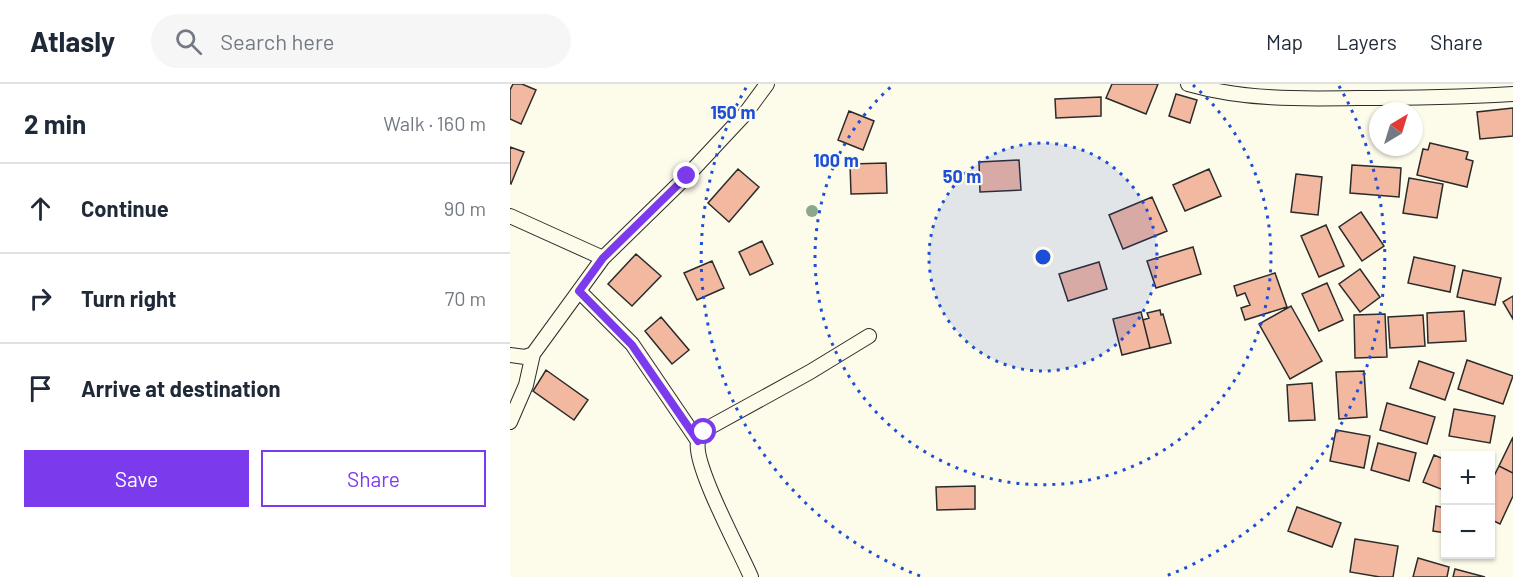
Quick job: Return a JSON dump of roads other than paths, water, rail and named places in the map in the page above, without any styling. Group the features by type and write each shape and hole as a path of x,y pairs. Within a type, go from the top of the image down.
{"street":[{"path":"510,422 526,385 533,354 603,258 687,176 745,114 767,84"},
{"path":"1188,84 1215,92 1266,99 1447,98 1513,94"},
{"path":"510,216 603,258"},
{"path":"579,291 632,345 698,441 698,452 707,482 751,577"},
{"path":"698,441 710,427 810,372 869,336"},
{"path":"510,355 525,357 533,354"}]}
